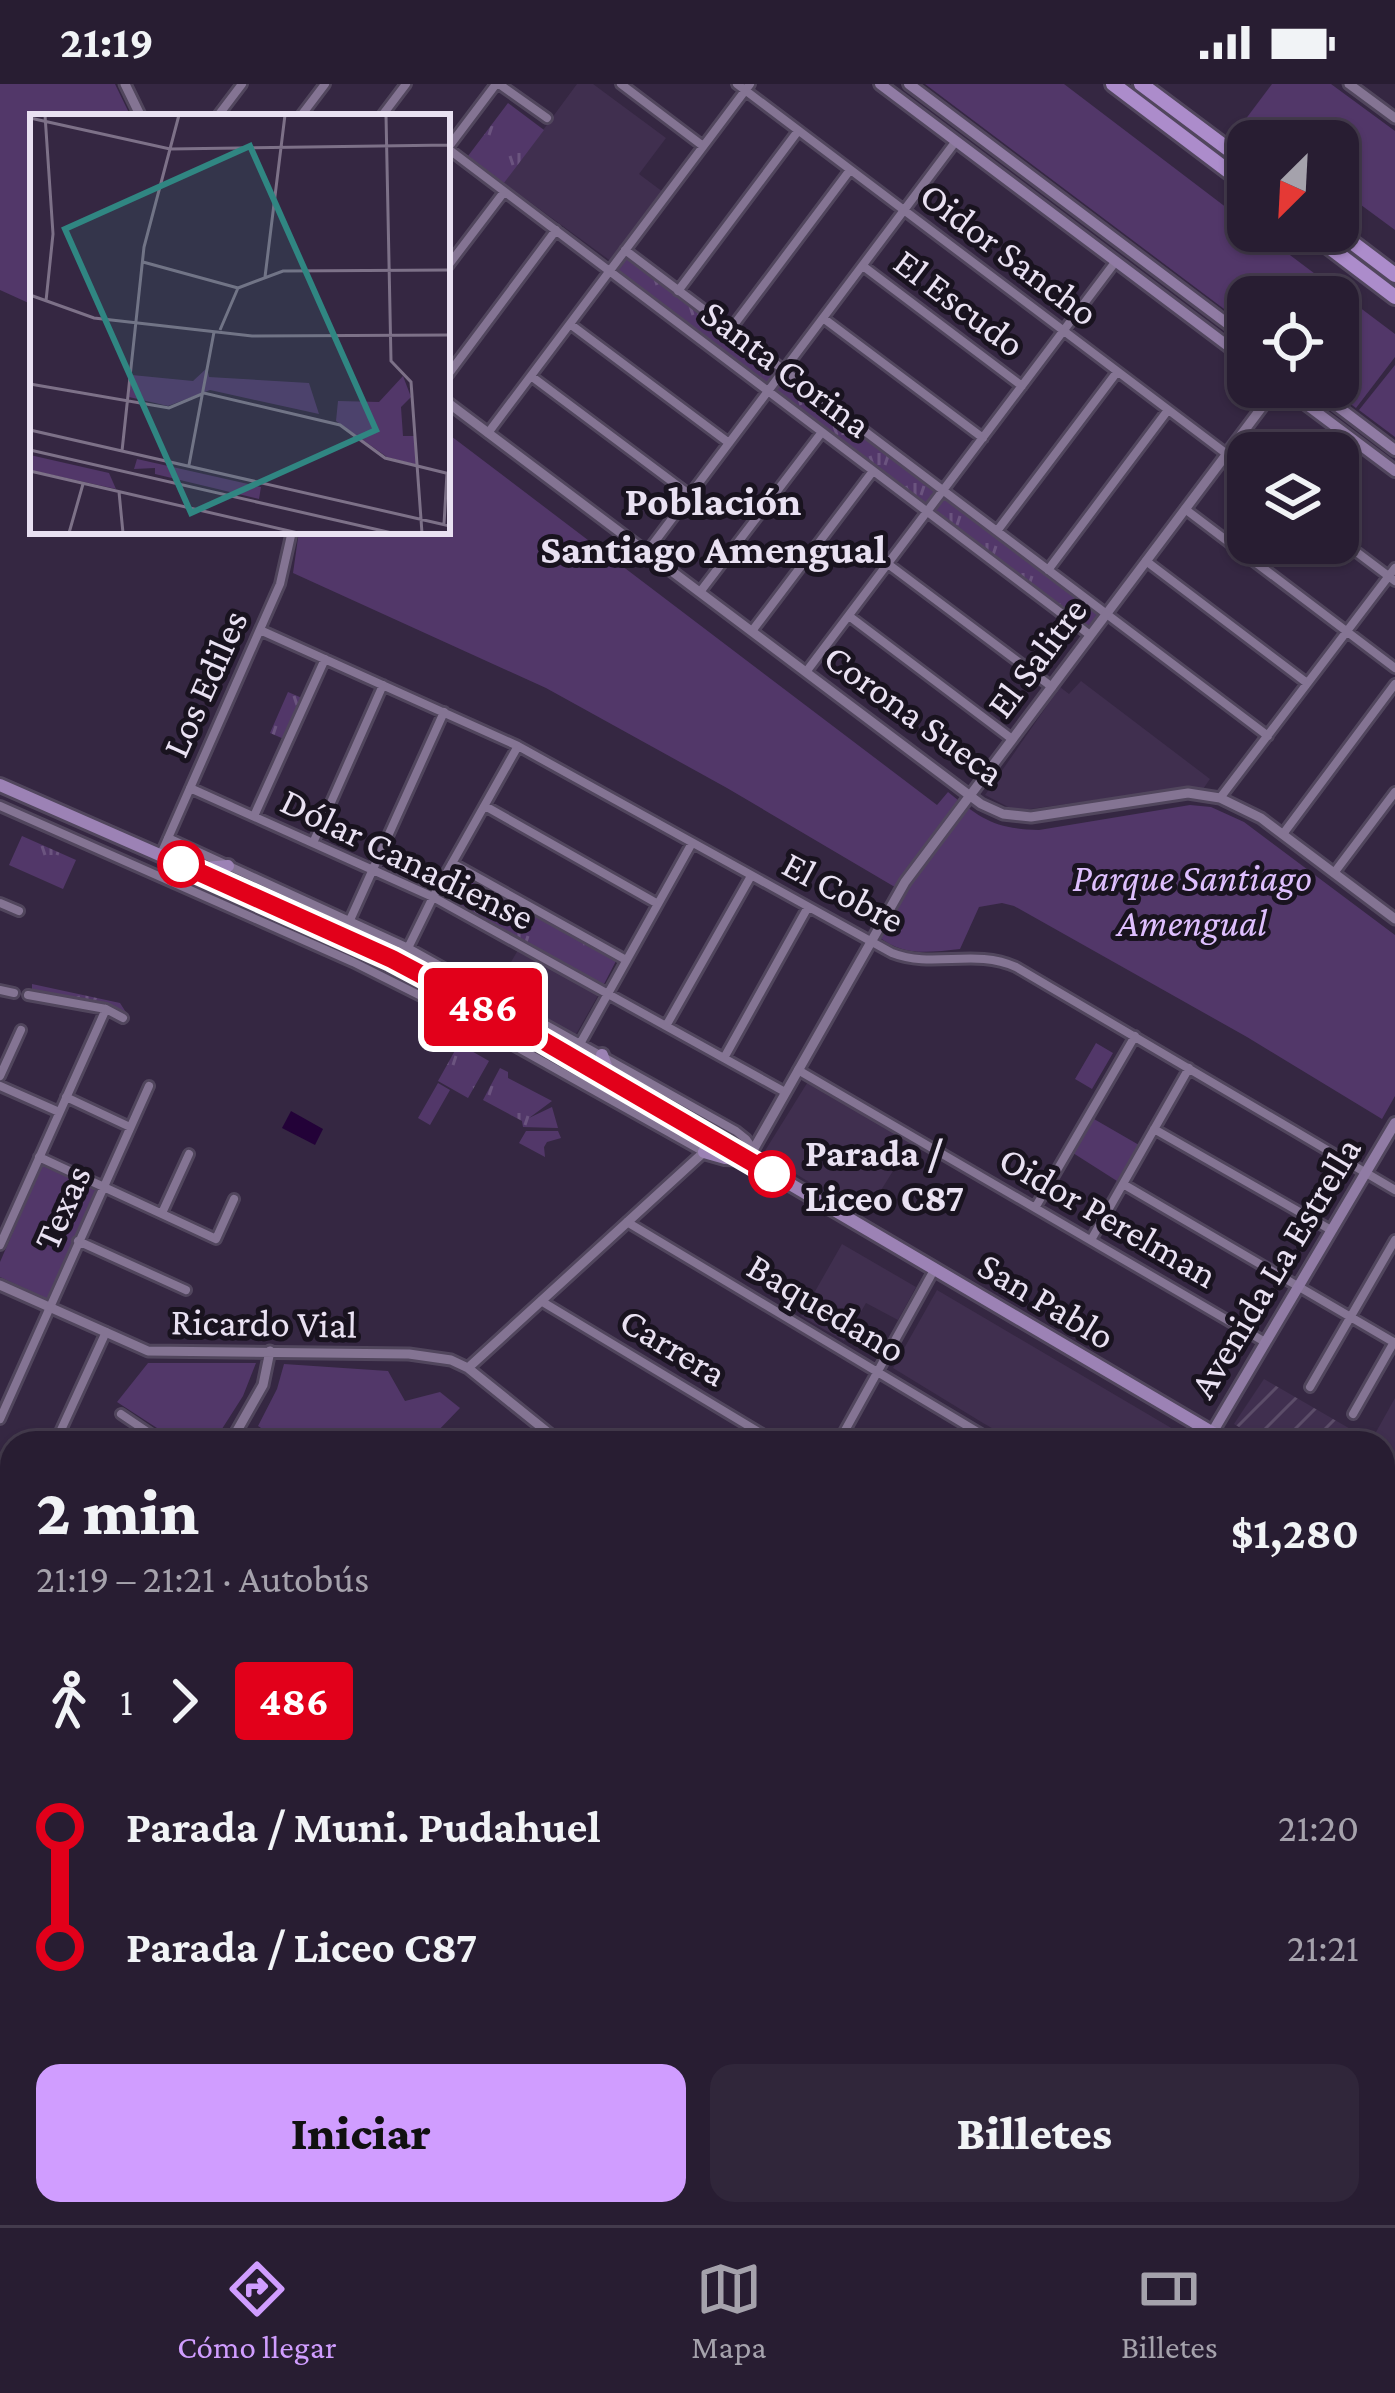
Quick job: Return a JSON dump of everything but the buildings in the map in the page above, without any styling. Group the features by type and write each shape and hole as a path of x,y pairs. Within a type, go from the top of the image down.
{"highway":[{"path":"1113,84 1227,170"},
{"path":"1142,84 1227,148"},
{"path":"1359,248 1395,275"},
{"path":"1336,252 1395,297"}],"main road":[{"path":"880,84 1227,345"},
{"path":"909,84 1227,323"},
{"path":"1309,408 1395,471"},
{"path":"1340,408 1395,450"},
{"name":"San Pablo","path":"0,785 350,939 459,994 750,1154 1198,1431"},
{"path":"192,869 228,866"},
{"path":"459,994 480,987"},
{"path":"602,1054 610,1078"},
{"name":"Avenida La Estrella","path":"1213,1431 1395,1123"},
{"path":"704,1151 725,1158 750,1154"}],"street":[{"path":"125,84 140,114"},
{"path":"220,114 242,84"},
{"path":"302,114 325,84"},
{"path":"383,114 406,84"},
{"path":"450,144 497,84 547,118"},
{"path":"621,84 703,146"},
{"path":"1349,84 1395,118"},
{"path":"488,433 744,86"},
{"name":"Oidor Sancho","path":"744,86 1226,454"},
{"path":"678,290 798,131"},
{"path":"647,552 956,141"},
{"name":"Santa Corina","path":"450,150 1090,635"},
{"path":"730,330 850,170"},
{"path":"450,263 504,191"},
{"path":"450,372 556,230"},
{"name":"Santa Corina","path":"625,250 1268,736"},
{"path":"806,672 1116,261"},
{"name":"El Escudo","path":"862,266 1022,386"},
{"path":"823,318 983,438"},
{"path":"570,324 729,443"},
{"path":"997,531 1118,372"},
{"path":"531,376 690,495"},
{"name":"Corona Sueca","path":"450,404 970,796 1004,814 1031,817 1181,794 1220,798 1251,812 1393,912"},
{"name":"El Salitre","path":"750,1154 905,882 1263,408"},
{"path":"1048,570 1168,410"},
{"path":"700,592 822,432"},
{"path":"752,632 874,471"},
{"path":"1185,509 1395,668"},
{"name":"Los Ediles","path":"160,856 280,584 291,534"},
{"path":"1220,798 1393,575 1359,552"},
{"path":"1146,561 1307,683"},
{"path":"888,564 1052,686"},
{"path":"849,616 1012,739"},
{"name":"El Cobre","path":"260,630 518,746 892,953 916,960 975,956 1008,963 1395,1190"},
{"path":"254,817 325,659"},
{"path":"1283,834 1395,684"},
{"path":"313,843 383,685"},
{"path":"350,920 444,712"},
{"path":"408,948 518,746"},
{"name":"Dólar Canadiense","path":"190,788 433,897 785,1092"},
{"path":"1334,873 1395,792"},
{"path":"0,806 353,962 463,1017 704,1151 468,1368 546,1431"},
{"path":"484,806 658,904"},
{"name":"San Pablo","path":"168,838 350,920 480,987 736,1131 746,1139 750,1154"},
{"path":"580,1042 692,843"},
{"path":"452,863 626,960"},
{"path":"666,1027 751,875"},
{"path":"0,903 19,911"},
{"path":"723,1058 808,907"},
{"path":"0,990 14,992"},
{"path":"28,995 106,1009 123,1018"},
{"path":"0,1245 106,1009"},
{"path":"0,1076 21,1030"},
{"path":"1035,1208 1135,1036"},
{"path":"1091,1240 1189,1068"},
{"name":"Oidor Perelman","path":"798,1070 1265,1342"},
{"path":"0,1085 59,1112"},
{"name":"Texas","path":"0,1419 149,1086"},
{"path":"66,1097 130,1127"},
{"path":"1154,1129 1331,1230"},
{"path":"161,1213 189,1154"},
{"path":"39,1157 216,1239 234,1199"},
{"path":"1123,1184 1395,1342 1353,1414"},
{"name":"Baquedano","path":"627,1222 976,1431"},
{"path":"78,1240 186,1290"},
{"path":"1310,1387 1395,1240"},
{"path":"845,1431 935,1268"},
{"name":"Ricardo Vial","path":"0,1285 152,1351 422,1354 468,1368"},
{"name":"Carrera","path":"541,1300 757,1431"},
{"path":"61,1431 106,1333"},
{"path":"237,1431 258,1397 270,1351"},
{"path":"121,1414 146,1431"}],"shaded area":[{"path":"577,84 593,84 666,138 639,174 663,192 612,262 504,183"},
{"path":"1081,681 1210,779 1203,789 1016,811 985,795 1060,687 1069,694"},
{"path":"518,950 600,992 575,1036 484,984 503,976"},
{"path":"809,1080 911,1142 865,1216 763,1154"},
{"path":"291,1111 323,1129 315,1145 282,1128"},
{"path":"842,1244 916,1287 898,1320 866,1303 844,1341 801,1316"},
{"path":"937,1290 1175,1431 997,1431 893,1368"},
{"path":"1264,1379 1354,1431 1245,1431 1234,1424"},
{"path":"1395,1398 1395,1431 1377,1431"}],"green space":[{"path":"0,84 115,84 130,114 30,114 30,304 0,290"},
{"path":"925,84 1064,84 1227,208 1227,252 1286,252 1318,276 1227,276 1227,311"},
{"path":"1272,84 1331,84 1395,131 1395,230 1359,203 1359,120 1245,120"},
{"path":"508,103 544,130 504,183 468,156"},
{"path":"628,256 1101,615 1090,630 617,271"},
{"path":"1359,307 1395,334 1395,357 1359,404"},
{"path":"1395,365 1395,437 1359,410"},
{"name":"Parque Santiago Amengual","path":"450,435 937,805 948,792 989,821 1039,830 1190,805 1211,807 1244,822 1395,935 1395,1096 1382,1119 1014,906 979,907 960,949 918,952 898,948 879,937 905,893 546,688 293,573 299,534 450,534"},
{"path":"288,692 302,698 284,739 270,733"},
{"path":"22,836 76,860 63,889 9,865"},
{"path":"460,875 617,959 603,986 446,901"},
{"path":"32,984 120,1003 129,1017 123,1022 107,1009 32,993"},
{"path":"1096,1043 1113,1053 1092,1089 1075,1079"},
{"path":"461,1045 489,1061 468,1098 438,1081"},
{"path":"500,1068 508,1072 508,1078 552,1101 529,1118 552,1107 558,1128 523,1127 522,1121 483,1100"},
{"path":"438,1083 450,1090 430,1125 418,1118"},
{"path":"1094,1119 1139,1145 1117,1181 1073,1153"},
{"path":"526,1131 558,1131 561,1138 547,1142 545,1157 519,1143"},
{"path":"43,1163 98,1189 49,1300 0,1277 0,1262"},
{"path":"148,1363 256,1363 243,1396 221,1431 162,1431 117,1402"},
{"path":"284,1364 388,1371 405,1401 440,1392 460,1408 438,1431 266,1431 258,1426"}],"bus line":[{"name":"486","path":"181,864 392,959 610,1078 772,1174"}],"place":[{"name":"Parada / Liceo C87","path":"772,1174"}],"district":[{"name":"Población Santiago Amengual","path":"713,524"}]}
